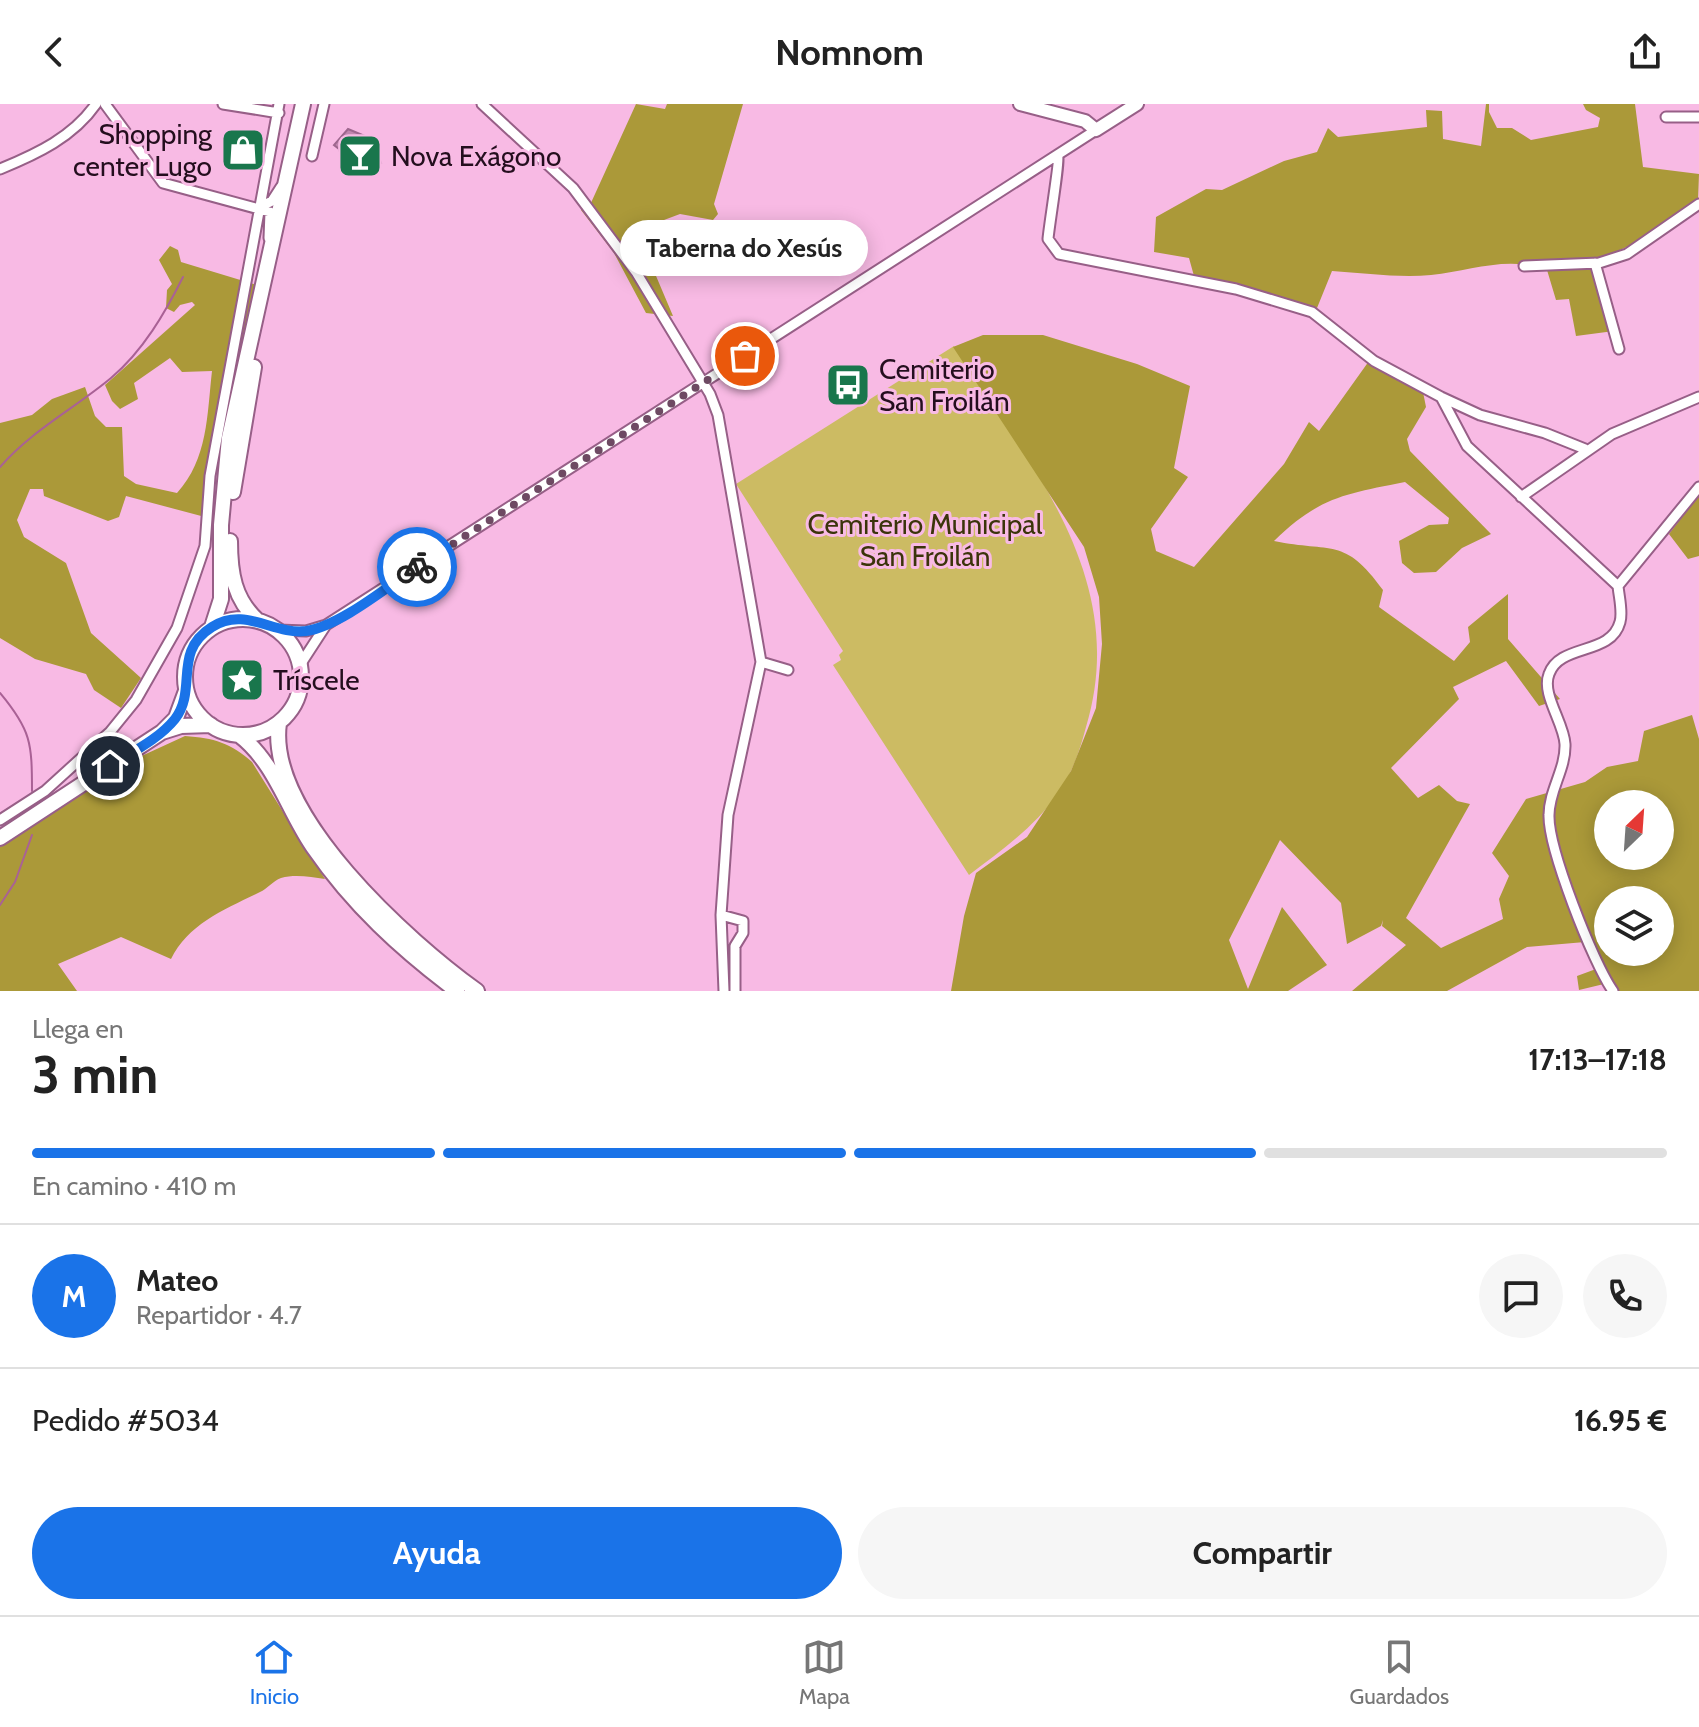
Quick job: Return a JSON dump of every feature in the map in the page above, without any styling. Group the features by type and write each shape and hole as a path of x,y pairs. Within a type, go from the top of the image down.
{"highway":[{"path":"306,104 234,478 230,553 236,593 245,609 258,621 278,630 292,646 300,665 297,697 279,723 276,745 286,777 339,863 398,929 477,991"},
{"path":"212,627 221,599 221,525 229,438 283,183 298,139"},
{"path":"0,838 162,732 176,718 186,690 185,672 189,655 198,639 212,627 235,619 258,621"},
{"path":"186,690 200,716 211,725 239,735 253,734 279,723"},
{"path":"162,732 181,726 211,725"},
{"path":"239,735 265,761 310,843 334,878 369,918 457,991"}],"main road":[{"path":"1020,104 1085,121 1096,130 1137,104"}],"street":[{"path":"0,169 45,149 83,123 96,104"},
{"path":"105,104 163,183 270,212 269,250"},
{"path":"0,820 45,791 110,732 136,700 177,628 205,546 210,476 279,109 223,104"},
{"path":"312,156 324,104"},
{"path":"482,104 573,188 636,272 718,415 732,480 761,662 728,815 721,915 724,991"},
{"path":"1666,117 1699,117"},
{"path":"278,630 306,631 326,625 1096,130"},
{"path":"1058,156 1060,166 1052,192 1048,239 1059,254 1236,289 1312,312 1374,361 1441,397 1480,415 1545,433 1585,449"},
{"path":"258,208 272,201 283,183"},
{"path":"1524,266 1595,263 1627,254 1699,204"},
{"path":"1595,263 1619,349"},
{"path":"1441,397 1467,446 1618,586"},
{"path":"1521,497 1585,449 1612,434 1699,397"},
{"path":"1613,991 1599,966 1554,849 1548,817 1550,798 1565,745 1562,724 1547,686 1548,674 1555,664 1605,643 1614,633 1620,622 1618,586 1699,487"},
{"path":"300,665 326,625"},
{"path":"761,662 788,670"},
{"path":"721,915 743,921 743,933 735,946 735,991"}],"green space":[{"name":"Cemiterio Municipal San Froilán","path":"954,346 1041,479 1065,525 1084,572 1095,621 1096,673 1084,736 1075,762 1049,806 1005,848 969,875 833,665 841,660 839,655 843,651 736,484"}],"shaded area":[{"path":"636,104 665,109 667,104 743,104 714,204 718,214 713,220 680,214 664,220 648,257 673,316 646,313 614,253 581,210 581,200 590,205"},
{"path":"1486,104 1489,104 1489,112 1497,128 1512,128 1531,140 1598,127 1600,118 1586,110 1583,104 1635,104 1643,167 1699,174 1698,200 1680,210 1657,233 1596,261 1614,331 1576,336 1569,299 1556,300 1547,270 1532,266 1489,265 1419,276 1332,271 1317,308 1194,276 1189,258 1154,252 1156,217 1206,189 1222,190 1284,161 1317,152 1328,128 1338,137 1427,127 1426,110 1442,111 1443,139 1481,146"},
{"path":"170,246 178,250 181,262 257,285 205,517 126,496 119,517 108,521 44,496 43,489 30,489 17,520 24,537 66,563 91,633 141,678 121,708 94,690 86,674 35,659 0,638 0,423 32,415 52,399 85,387 95,416 106,427 122,427 124,476 136,484 177,493 195,466 200,451 212,371 182,372 170,358 134,383 138,399 120,409 112,401 105,385 195,305 192,302 180,305 174,312 166,308 167,290 172,284 159,260"},
{"path":"983,335 1043,335 1137,364 1190,386 1174,468 1188,477 1151,529 1156,551 1194,567 1284,464 1309,422 1319,431 1369,361 1423,392 1426,407 1407,439 1410,451 1491,534 1462,548 1436,572 1414,573 1402,563 1399,541 1429,525 1448,524 1449,518 1405,482 1349,494 1319,506 1274,541 1336,550 1358,561 1383,590 1379,607 1454,661 1470,642 1468,627 1508,594 1508,639 1560,699 1539,706 1506,661 1453,687 1459,699 1391,768 1418,798 1439,785 1457,801 1470,804 1406,918 1441,948 1503,919 1499,899 1509,876 1492,853 1526,799 1585,782 1607,767 1638,761 1644,731 1692,715 1699,739 1699,991 1611,991 1604,984 1579,990 1577,976 1596,969 1595,966 1674,966 1674,886 1594,886 1594,964 1585,942 1527,947 1447,991 1352,991 1406,945 1382,926 1383,920 1381,926 1347,944 1341,903 1280,840 1229,940 1248,989 1282,907 1327,965 1288,991 951,991 964,916 976,873 1027,837 1071,771 1096,708 1102,644 1099,597 1084,547 953,347"},
{"path":"1699,495 1699,556 1688,559 1669,534"},
{"path":"185,736 222,743 252,762 325,879 297,876 278,879 263,891 221,911 197,927 171,959 121,937 58,964 77,991 0,991 0,847 135,759"}],"building":[{"name":"Nova Exágono","path":"348,129 372,139 381,163 368,176 345,170 339,149 334,145"}],"waterway":[{"path":"0,467 25,442 123,367 152,331 183,277"},
{"path":"0,693 18,717 28,738 32,791"},
{"path":"0,905 15,882 32,835"}],"way so far":[{"path":"417,567 745,356"}],"place":[{"name":"Shopping center Lugo","path":"243,150"},
{"name":"Nova Exágono","path":"360,156"},
{"name":"Taberna do Xesús","path":"745,356"},
{"name":"Cemiterio San Froilán","path":"848,385"},
{"name":"Tríscele","path":"242,680"}],"route":[{"path":"110,766 162,732 176,718 186,690 185,672 189,655 198,639 212,627 242,618 269,624 278,630 306,631 326,625 417,567"}]}
